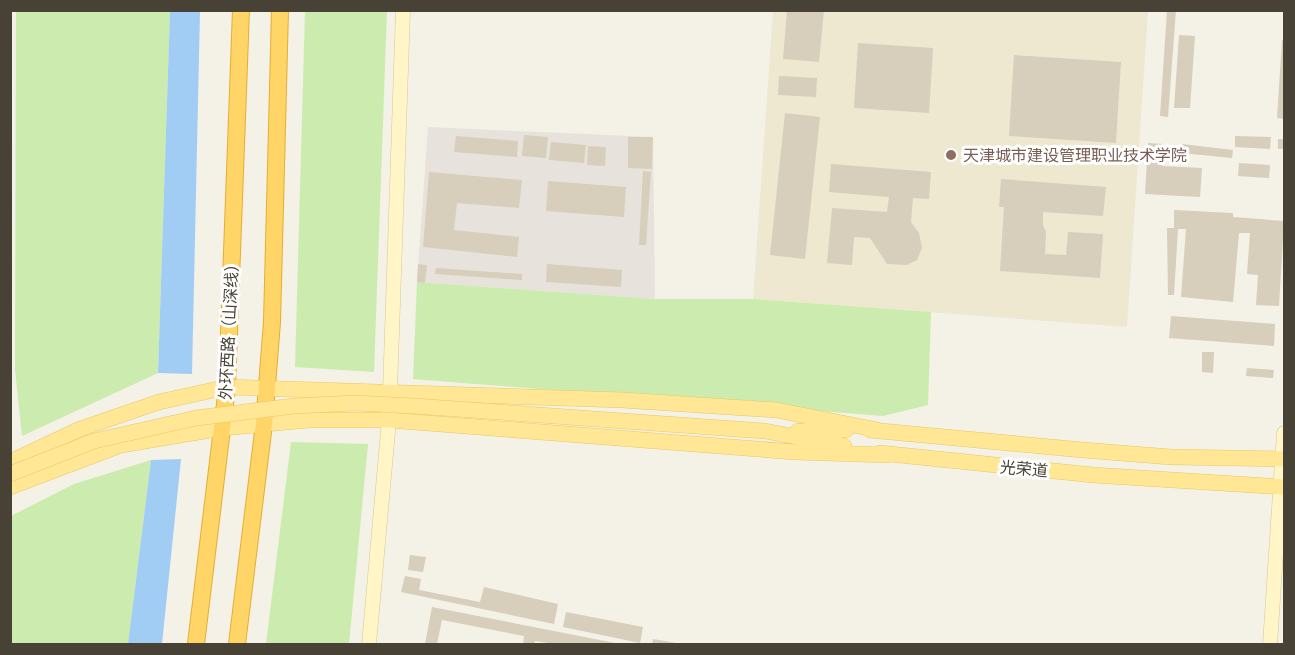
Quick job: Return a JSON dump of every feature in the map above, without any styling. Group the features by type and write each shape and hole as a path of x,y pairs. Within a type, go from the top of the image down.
{"highway":[{"name":"外环西路（山深线）","path":"196,645 227,387 241,10"},
{"path":"237,645 264,424 273,322 280,10"}],"main road":[{"path":"10,462 80,429 159,402 227,387 622,400 776,410 878,430"},
{"path":"10,474 94,441 196,418 294,406 355,403 414,406 765,431 878,430"},
{"path":"10,487 121,445 222,428 309,420 389,420 795,452 888,455"},
{"name":"光荣道","path":"878,430 1083,450 1171,456 1284,459"},
{"name":"光荣道","path":"765,431 888,455 1093,475 1283,487"}],"street":[{"path":"369,645 389,420 403,10"},
{"path":"1270,645 1283,487 1284,433"}],"shaded area":[{"name":"天津城市建设管理职业技术学院","path":"773,11 1148,11 1127,327 753,299"},
{"path":"428,127 653,137 655,299 417,282"}],"green space":[{"path":"16,11 170,11 158,373 22,436 15,370"},
{"path":"305,11 387,11 374,372 295,367"},
{"path":"417,282 655,299 753,299 931,312 928,405 883,416 413,379"},
{"path":"291,442 368,444 349,644 266,644"},
{"path":"151,460 128,644 11,644 11,516 74,484"}],"water":[{"path":"170,11 200,11 192,374 158,373"},
{"path":"181,459 162,644 128,644 151,460"}],"building":[{"path":"787,10 824,10 819,62 783,59"},
{"path":"1167,10 1176,10 1168,117 1160,116"},
{"path":"1179,35 1195,36 1190,108 1174,108"},
{"path":"1282,40 1284,40 1284,119 1277,118"},
{"path":"858,43 933,48 929,113 854,108"},
{"path":"1014,55 1121,62 1116,143 1009,136"},
{"path":"779,76 817,78 816,97 778,95"},
{"path":"785,113 820,117 805,259 770,255"},
{"path":"524,135 548,137 546,158 522,156"},
{"path":"456,136 518,141 517,157 454,152"},
{"path":"1235,136 1271,137 1270,149 1235,147"},
{"path":"628,137 653,137 652,169 628,168"},
{"path":"1278,139 1284,139 1284,149 1278,149"},
{"path":"551,142 586,145 584,163 549,160"},
{"path":"1148,143 1164,144 1162,166 1202,168 1200,197 1145,194"},
{"path":"1182,144 1233,150 1232,158 1181,153"},
{"path":"588,146 606,147 605,166 587,165"},
{"path":"1239,163 1270,165 1269,178 1238,176"},
{"path":"831,164 931,172 929,199 913,198 911,222 919,233 922,248 917,260 907,265 887,264 870,238 854,237 852,265 827,263 832,208 887,212 889,197 829,192"},
{"path":"643,171 651,172 646,245 639,245"},
{"path":"429,172 522,180 519,208 457,203 454,230 519,237 517,257 423,247"},
{"path":"1001,179 1106,187 1103,216 1043,212 1043,225 1046,232 1045,254 1066,255 1068,232 1103,234 1100,278 1000,271 1004,207 999,207"},
{"path":"548,181 626,187 624,217 546,211"},
{"path":"1174,210 1233,213 1233,217 1284,221 1279,306 1256,305 1258,275 1247,274 1250,233 1239,233 1233,302 1181,297 1186,229 1178,229 1174,295 1168,295 1167,228 1174,228"},
{"path":"418,264 427,265 425,283 417,282"},
{"path":"547,264 622,270 621,287 546,282"},
{"path":"436,268 522,274 522,280 435,274"},
{"path":"1171,316 1275,324 1274,346 1169,338"},
{"path":"1202,352 1214,352 1213,373 1202,372"},
{"path":"1247,368 1274,370 1273,378 1246,376"},
{"path":"410,555 426,557 423,572 408,570"},
{"path":"405,576 421,579 419,590 480,602 484,587 558,604 554,624 401,592"},
{"path":"432,607 615,644 555,644 535,641 534,644 523,644 524,636 442,620 437,644 425,644"},
{"path":"566,612 643,627 640,643 563,627"},
{"path":"653,639 676,643 676,644 652,644"}],"place":[{"name":"天津城市建设管理职业技术学院","path":"951,155"}]}
